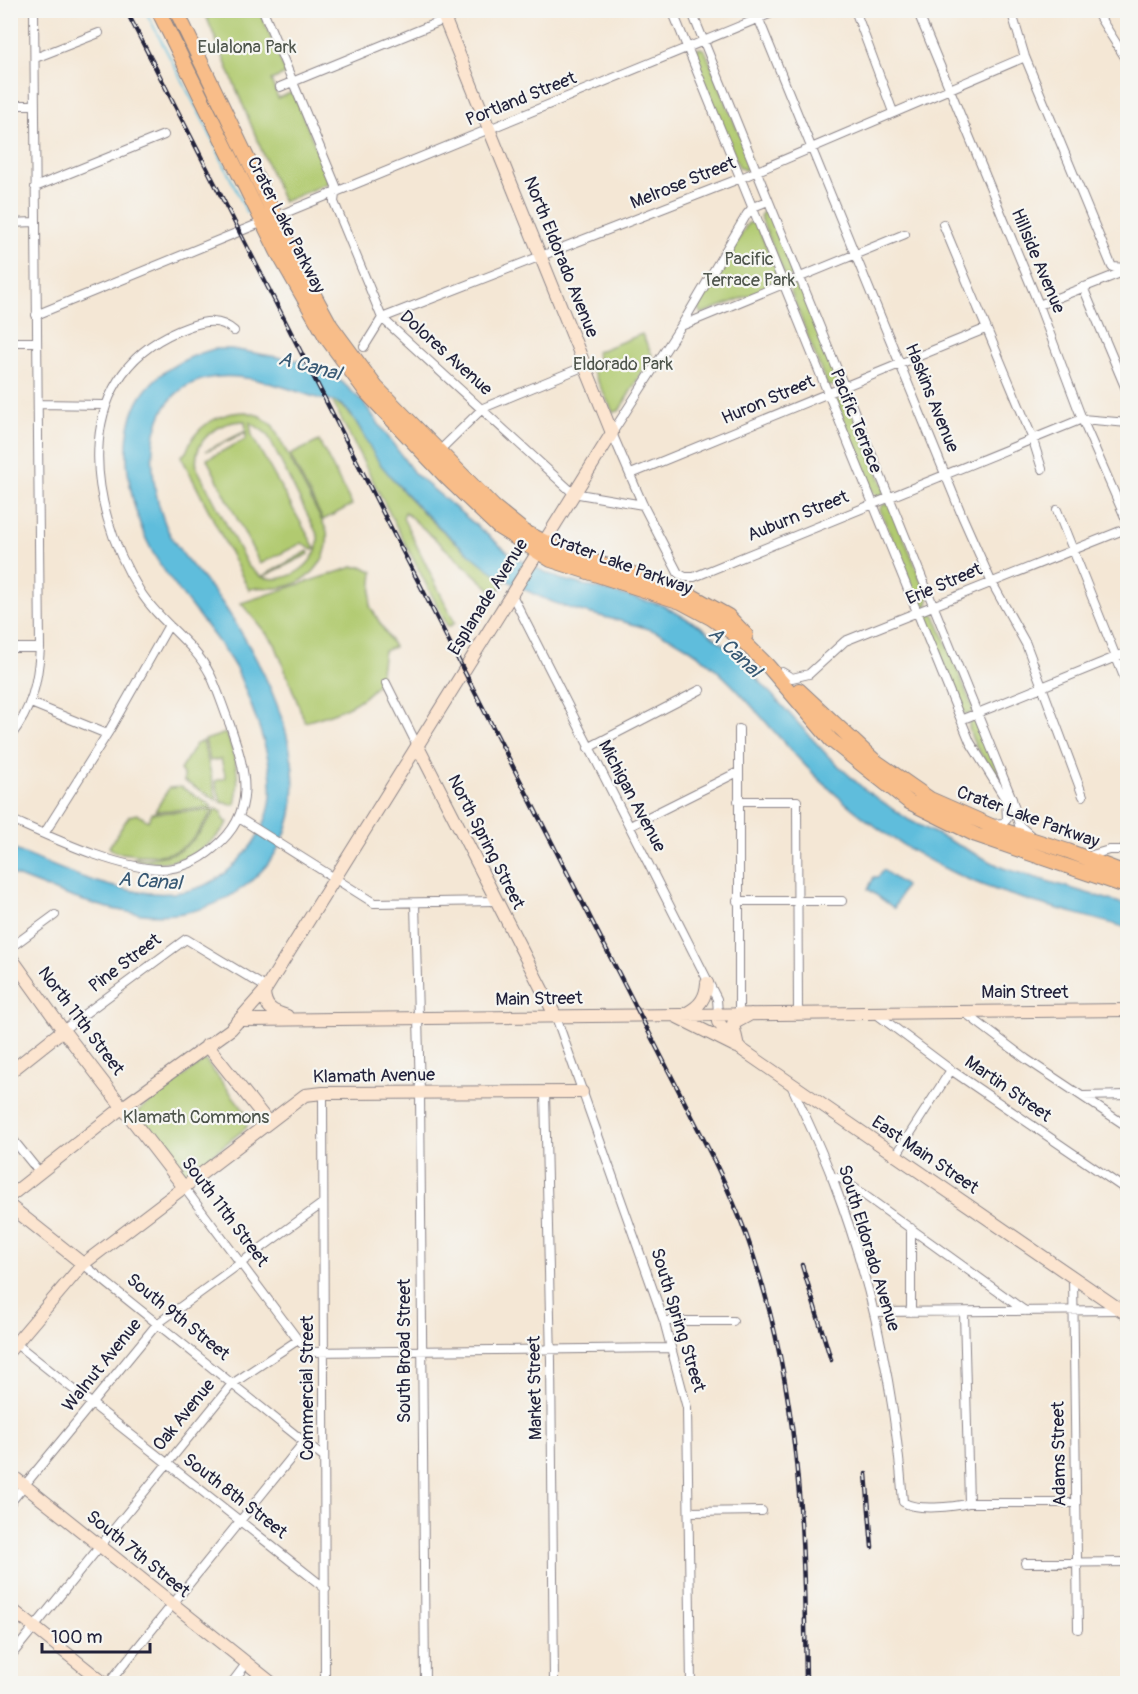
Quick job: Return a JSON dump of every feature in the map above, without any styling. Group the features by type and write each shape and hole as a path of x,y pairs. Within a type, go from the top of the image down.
{"main road":[{"name":"Crater Lake Parkway","path":"158,10 270,223 348,353 376,387 537,553 678,588 728,616 782,672 874,760 930,799 988,825 1085,857 1128,874"},
{"name":"Crater Lake Parkway","path":"176,10 269,219 321,328 367,393 446,477 498,527 537,553 567,567 681,602 711,618 740,638 768,666 831,740 909,802 976,835 1128,887"}],"street":[{"path":"10,736 31,703 38,675 40,648 34,10"},
{"name":"Dolores Avenue","path":"263,10 336,186 334,202 382,318 483,408 573,493"},
{"path":"280,87 443,15 468,10"},
{"name":"Pacific Terrace","path":"672,10 784,284 826,394 963,719 970,742 1006,800 1009,813 1007,819 1003,823 988,825"},
{"name":"Pacific Terrace","path":"691,10 891,497 976,715 1012,799 1018,825 1035,840"},
{"name":"Portland Street","path":"36,315 704,41 757,15 779,10"},
{"path":"855,10 893,112"},
{"name":"Hillside Avenue","path":"917,10 1039,305 1082,419 1128,526"},
{"path":"1011,10 1025,57 1112,267 1128,269"},
{"path":"1095,10 1128,62"},
{"name":"North Eldorado Avenue","path":"443,15 643,505 678,573 685,577"},
{"name":"Haskins Avenue","path":"757,15 945,474 991,581 1026,644 1083,796"},
{"path":"35,58 99,33"},
{"name":"Melrose Street","path":"382,318 741,178 811,146 1025,57"},
{"path":"10,105 35,105"},
{"path":"35,187 164,135"},
{"path":"753,207 768,201"},
{"name":"Esplanade Avenue","path":"242,1020 265,990 335,879 753,207"},
{"path":"10,223 35,222"},
{"path":"943,224 1032,437 1042,469"},
{"path":"681,326 905,234"},
{"path":"1039,305 1128,269"},
{"path":"1083,287 1128,394"},
{"path":"364,347 382,318"},
{"path":"10,819 44,834 136,866 161,869 194,862 222,842 239,818 245,803 245,774 210,673 188,642 141,594 117,553 105,513 98,457 99,431 104,405 118,380 132,362 150,345 169,334 211,321 225,323 234,331"},
{"name":"Huron Street","path":"631,474 985,329"},
{"path":"10,342 36,342"},
{"path":"438,452 483,408 585,366"},
{"path":"38,404 104,405"},
{"name":"Auburn Street","path":"685,577 694,577 1032,437 1082,419 1128,423"},
{"path":"573,493 643,505"},
{"path":"1057,510 1128,687"},
{"name":"Erie Street","path":"782,672 799,678 809,674 845,641 1128,526"},
{"name":"Michigan Avenue","path":"515,591 588,748 717,999 718,1013"},
{"path":"44,834 107,734 169,625"},
{"path":"10,648 40,648"},
{"path":"963,719 1128,652"},
{"name":"North Spring Street","path":"386,683 556,1017"},
{"path":"588,748 700,690"},
{"path":"31,703 107,734"},
{"path":"739,729 739,1013"},
{"path":"630,826 738,772"},
{"path":"738,801 797,801 798,1013"},
{"path":"239,818 374,903 496,901"},
{"path":"1085,857 1109,850 1128,850"},
{"path":"738,901 842,901"},
{"name":"South Broad Street","path":"415,903 420,1093 420,1350 425,1683"},
{"path":"10,948 55,915"},
{"name":"Pine Street","path":"10,1072 186,939 265,990"},
{"name":"North 11th Street","path":"10,956 63,1030 123,1107"},
{"path":"687,1013 697,1007 703,999 707,983"},
{"path":"265,990 265,1003 271,1011 299,1019"},
{"path":"962,1010 1026,1059 1128,1127"},
{"name":"Main Street","path":"242,1020 556,1017 664,1013 1128,1010"},
{"name":"Martin Street","path":"873,1011 951,1070 1128,1191"},
{"path":"664,1013 685,1019 706,1033 741,1049"},
{"name":"East Main Street","path":"718,1013 718,1022 741,1049 792,1087 1073,1278 1125,1308"},
{"path":"741,1049 733,1036 733,1024 755,1013"},
{"name":"South Spring Street","path":"556,1017 664,1321 687,1408 691,1683"},
{"path":"10,1196 123,1107 242,1020"},
{"path":"207,1045 268,1122"},
{"path":"895,1157 951,1070"},
{"name":"South Eldorado Avenue","path":"792,1087 831,1176 875,1312 893,1401 903,1502 908,1505 931,1506 955,1506 969,1503 1076,1503"},
{"name":"Market Street","path":"545,1092 551,1351 554,1683"},
{"name":"Klamath Avenue","path":"12,1344 84,1264 183,1186 305,1095 323,1093 582,1092"},
{"name":"Commercial Street","path":"323,1093 325,1683"},
{"path":"1083,1095 1128,1095"},
{"name":"South 11th Street","path":"123,1107 298,1340"},
{"path":"10,1137 40,1173"},
{"path":"831,1176 842,1179 1025,1311"},
{"name":"Walnut Avenue","path":"10,1503 157,1324 243,1264 324,1203"},
{"name":"South 9th Street","path":"10,1206 323,1457"},
{"path":"911,1228 911,1312"},
{"name":"Adams Street","path":"1073,1278 1078,1629"},
{"path":"875,1312 1125,1308"},
{"path":"964,1312 969,1503"},
{"path":"664,1321 734,1321"},
{"path":"298,1340 311,1352 671,1348"},
{"name":"Oak Avenue","path":"10,1657 232,1384 298,1340"},
{"name":"South 8th Street","path":"12,1344 92,1404 326,1589"},
{"path":"10,1608 106,1683 304,1442"},
{"name":"South 7th Street","path":"10,1474 246,1664 273,1683"},
{"path":"689,1512 762,1511"},
{"path":"1024,1563 1128,1562"},
{"path":"231,1683 246,1664"}],"green space":[{"name":"Eulalona Park","path":"204,11 260,11 286,74 271,80 278,98 293,92 330,182 283,202"},
{"path":"700,48 705,50 751,163 750,168 744,170 739,167 693,54"},
{"path":"765,210 769,212 795,273 793,276 785,276 760,216"},
{"name":"Pacific Terrace Park","path":"748,223 756,223 782,283 701,314 698,308"},
{"path":"797,284 801,286 840,381 839,386 827,386 790,290 791,286"},
{"name":"Eldorado Park","path":"642,334 652,355 619,411 613,412 592,370 601,366 596,352"},
{"path":"843,397 847,399 885,490 883,494 877,496 873,493 836,403"},
{"path":"331,399 355,420 381,464 407,496 473,556 507,578 496,594 405,512 403,518 455,623 448,627"},
{"path":"238,412 260,416 273,426 327,531 325,553 321,562 307,577 288,586 249,590 181,456 186,452 196,434 207,423","holes":["245,421 246,431 206,451 246,432 246,439 207,459 260,564 302,543 312,550 315,548 252,436 250,422 267,434 318,536 314,555 308,563 300,570 282,578 262,577 309,554 308,551 261,577 248,566 197,468 199,448 209,434 226,424"]},
{"path":"319,441 352,505 323,520 290,455"},
{"path":"887,503 891,506 929,599 928,605 923,607 918,603 880,510 881,506"},
{"path":"353,567 364,567 373,572 370,606 394,647 384,651 379,681 370,692 344,709 305,722 275,644 241,603"},
{"path":"930,613 935,615 973,708 972,713 967,715 963,712 925,619"},
{"path":"977,721 1001,779 971,737 969,722"},
{"path":"226,733 236,768 238,786 235,805 221,802 215,781 226,778 221,759 210,761 205,740"},
{"path":"203,741 217,800 184,781 184,775 180,770 196,744"},
{"path":"181,787 212,808 155,811 169,788"},
{"path":"216,809 222,812 223,820 228,822 209,844 198,851 186,857 159,862 131,858 160,857 181,849 199,834"},
{"path":"213,810 188,843 170,853 129,854 116,852 109,847 129,816 137,814 148,821 152,813"},
{"name":"Klamath Commons","path":"205,1060 250,1118 246,1128 186,1175 137,1112"}],"water":[{"name":"A Canal","path":"214,349 231,349 300,361 342,382 363,402 414,473 515,558 560,579 662,605 700,626 734,653 828,756 864,789 909,820 1003,868 1127,905 1127,928 1019,898 977,883 938,865 902,844 868,821 821,781 722,675 687,647 645,628 547,600 511,583 481,563 428,517 392,478 376,458 352,416 341,405 332,400 320,399 270,383 231,377 218,377 193,383 174,396 162,413 155,434 152,457 154,481 166,526 178,548 218,597 245,638 279,710 290,748 294,786 289,823 273,856 245,886 217,903 188,912 158,915 99,906 11,874 10,848 92,881 122,889 152,893 181,892 207,884 231,868 259,834 267,817 271,800 269,763 247,694 226,652 172,582 153,553 134,503 127,459 132,416 140,398 153,382 169,369 189,358"},
{"path":"883,870 905,886 894,908 868,889 874,877 878,877"}],"waterway":[{"path":"145,10 206,126 247,213"}],"railway":[{"path":"126,10 701,1133 746,1234 764,1290 778,1346 796,1456 803,1568 806,1684"},
{"path":"802,1265 831,1360"},
{"path":"866,1474 872,1547"}]}
